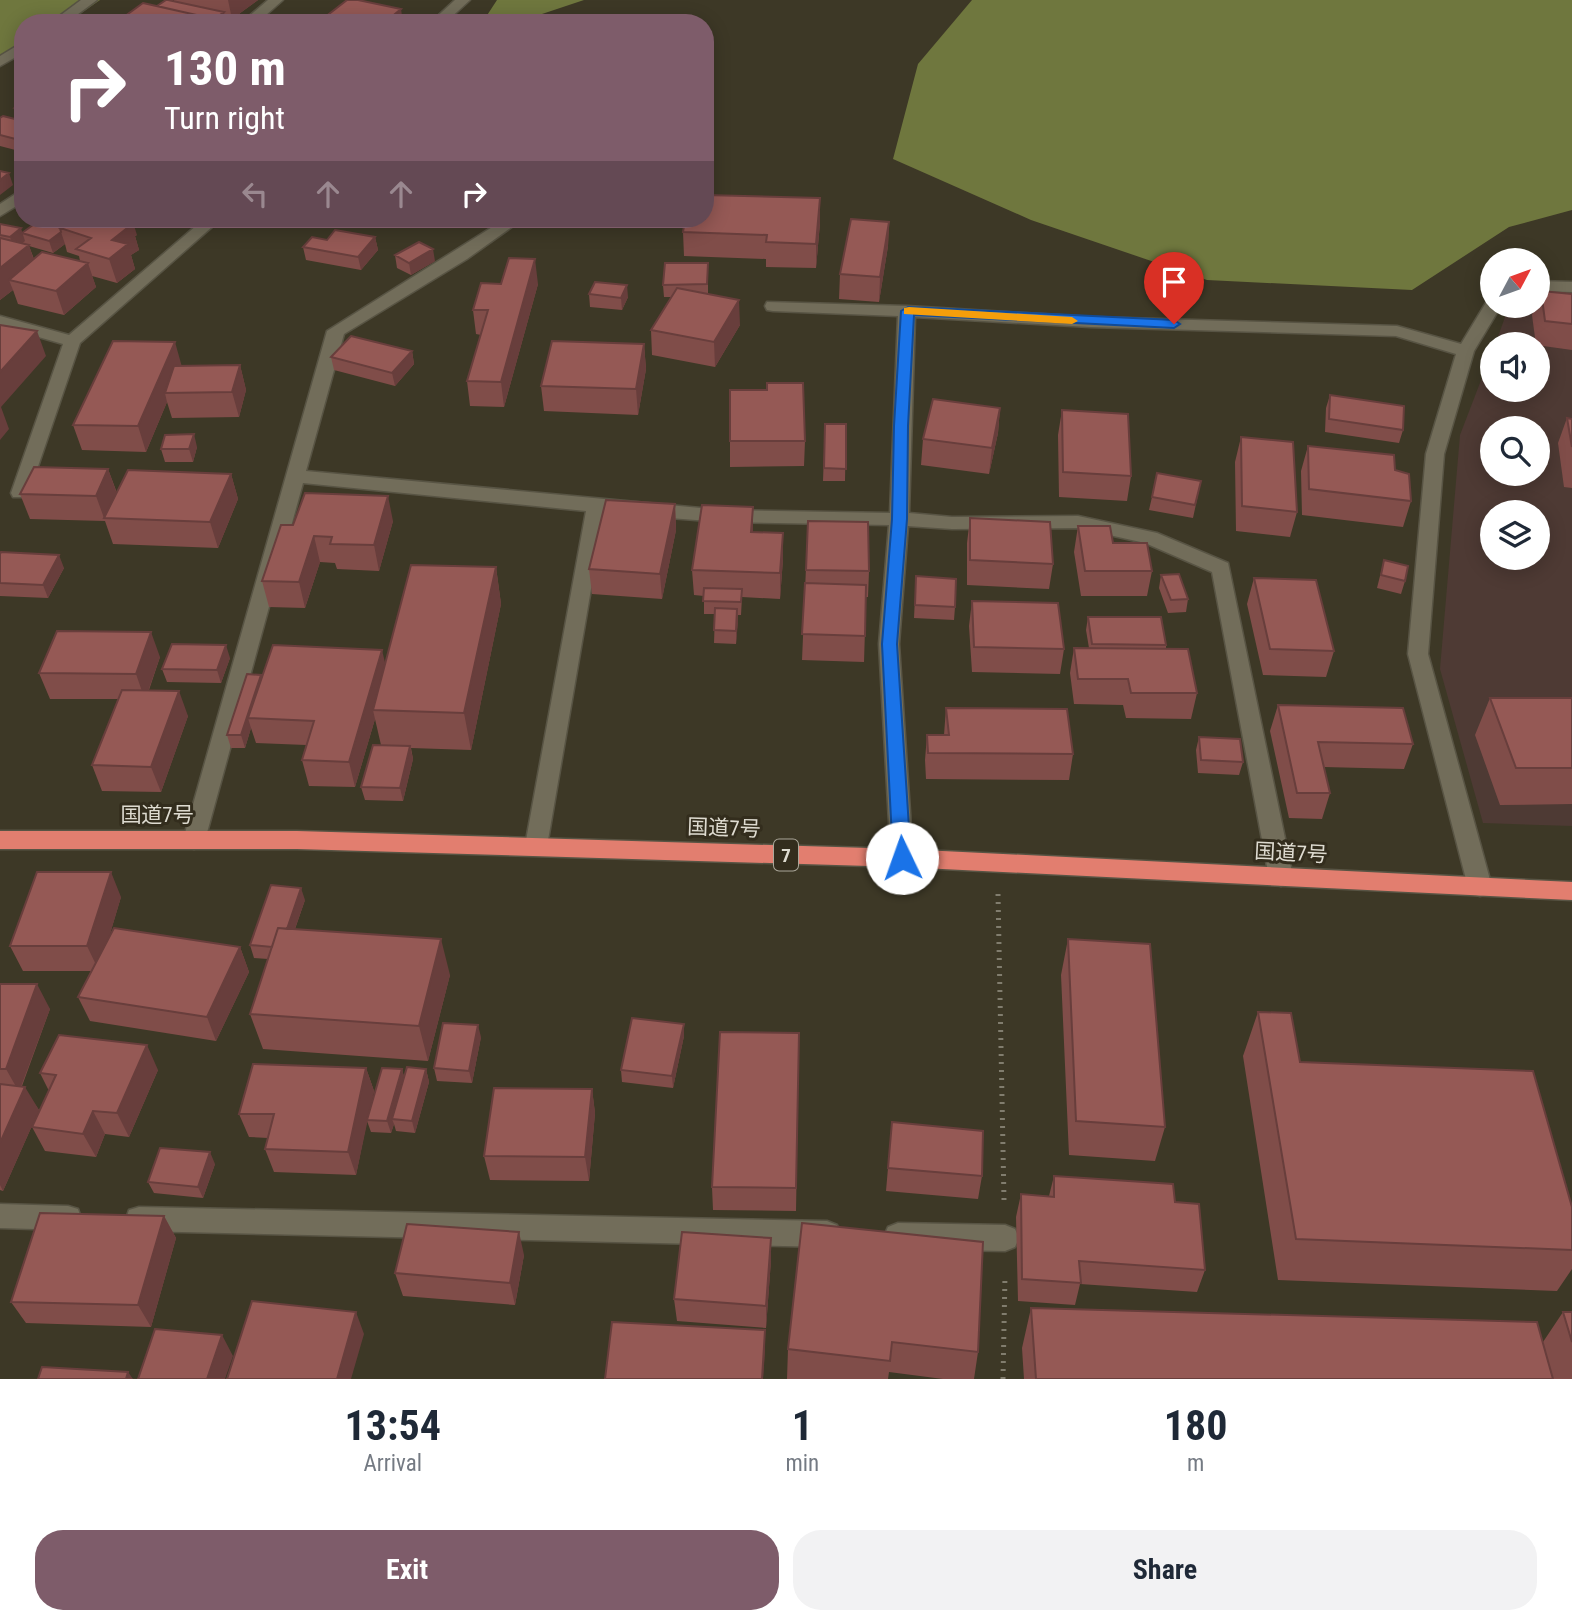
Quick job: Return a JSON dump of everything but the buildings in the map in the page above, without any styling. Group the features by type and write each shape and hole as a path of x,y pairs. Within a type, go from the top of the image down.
{"highway":[{"name":"国道7号","path":"0,840 194,840 536,846 998,862 1572,891"}],"street":[{"path":"70,14 90,0"},
{"path":"259,14 276,0"},
{"path":"448,14 463,0"},
{"path":"20,494 72,341 203,228"},
{"path":"194,840 336,331 461,256 502,228"},
{"path":"1550,286 1572,287"},
{"path":"773,306 1090,322 1397,331 1465,351"},
{"path":"902,858 889,644 900,519 901,426 908,311"},
{"path":"1480,887 1418,654 1435,454 1465,351 1485,318"},
{"path":"0,321 72,341"},
{"path":"296,476 722,516 900,519 952,523 1078,522 1150,538 1221,568 1282,877"},
{"path":"536,846 596,506"},
{"path":"0,1216 851,1235"},
{"path":"879,1235 1005,1238"}],"path":[{"path":"998,862 1005,1238 1003,1379"}],"shaded area":[{"path":"1550,307 1572,307 1572,826 1483,823 1440,669 1460,435 1480,383 1480,402 1550,402 1550,332 1500,332 1505,318 1550,318"}],"green space":[{"path":"0,0 100,0 80,14 14,14 14,55 0,63"},
{"path":"497,0 584,0 542,14 488,14"},
{"path":"972,0 1572,0 1572,210 1509,227 1412,290 1207,280 1031,220 893,159 918,64"}],"slow traffic":[{"path":"909,311 1072,321"}],"route":[{"path":"902,858 889,644 900,519 901,426 908,311 1090,322 1174,324"}]}
